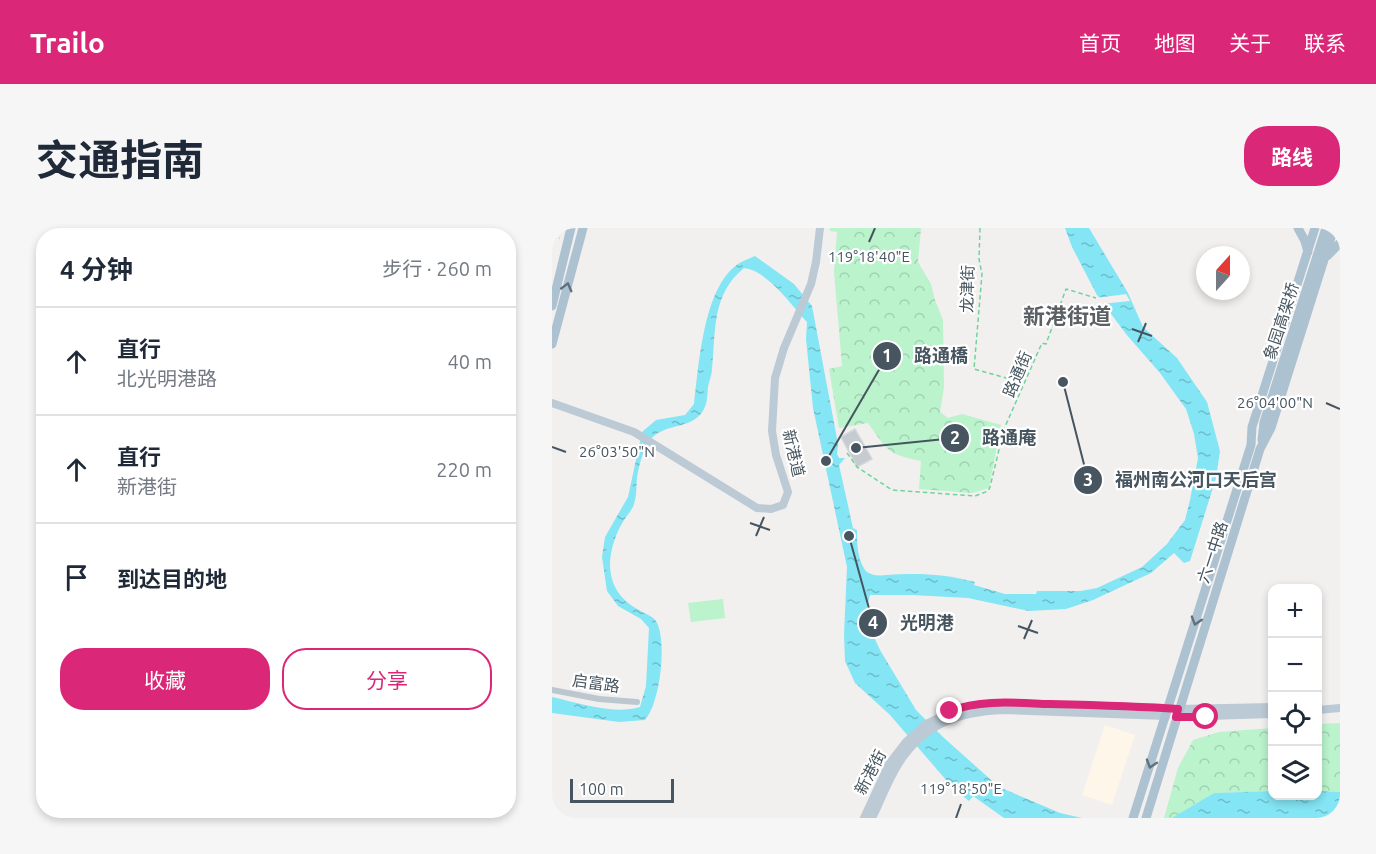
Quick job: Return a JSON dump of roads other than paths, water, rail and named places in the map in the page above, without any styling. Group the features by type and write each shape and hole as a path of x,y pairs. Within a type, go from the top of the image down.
{"main road":[{"path":"552,306 571,228"},
{"path":"552,344 583,228"},
{"path":"1298,228 1308,252"},
{"name":"六一中路","path":"1256,447 1252,427 1316,228"},
{"name":"象园高架桥","path":"1256,447 1326,228"},
{"name":"六一中路","path":"1134,815 1172,713 1256,447 1271,428 1334,228"},
{"path":"1324,261 1340,243"},
{"name":"六一中路","path":"1147,813 1172,713"}],"street":[{"name":"新港道","path":"552,403 634,432 757,508 771,509 783,505 788,492 774,444 773,399 781,356 807,294 815,268 820,228"},
{"name":"启富路","path":"552,690 599,699 637,702"},
{"path":"908,745 927,734 944,718 962,707 992,703 1172,713 1268,714"},
{"path":"1172,713 1268,707"},
{"path":"1322,710 1340,708"},
{"name":"新港街","path":"864,818 889,764 908,745"},
{"name":"新港街","path":"872,818 908,745"}],"water":[{"path":"1065,228 1089,228 1128,293 1143,327 1177,358 1207,402 1220,451 1216,478 1190,561 1184,563 1174,553 1151,573 1093,600 1066,609 1029,611 968,598 870,595 864,620 916,710 943,737 999,787 1060,813 1082,818 1004,818 973,796 969,801 953,788 890,715 855,683 845,661 847,567 813,408 806,339 807,322 770,282 753,270 744,268 733,279 720,302 715,328 712,371 704,409 694,420 660,432 650,439 639,467 634,503 614,540 611,551 610,571 617,591 626,602 654,619 660,632 662,658 658,687 650,712 645,720 619,722 552,713 552,697 607,709 640,707 646,686 649,628 641,619 618,606 607,591 602,557 605,537 628,497 642,432 656,420 685,415 694,404 705,328 717,291 726,275 738,264 755,256 794,284 812,306 838,444 837,454 839,458 845,458 839,465 853,528 857,530 859,555 867,572 878,575 921,574 952,577 975,582 974,585 1005,594 1081,591 1097,588 1142,567 1167,544 1185,520 1198,458 1194,434 1186,409 1097,295 1072,247"},
{"path":"1268,791 1268,800 1322,800 1322,791 1340,792 1340,818 1172,818 1214,793"}],"place":[{"name":"福州南公河口天后宫","path":"1063,382"},
{"name":"路通庵","path":"856,448"},
{"name":"路通橋","path":"826,461"},
{"name":"光明港","path":"849,536"}],"district":[{"name":"新港街道","path":"1067,315"}]}
